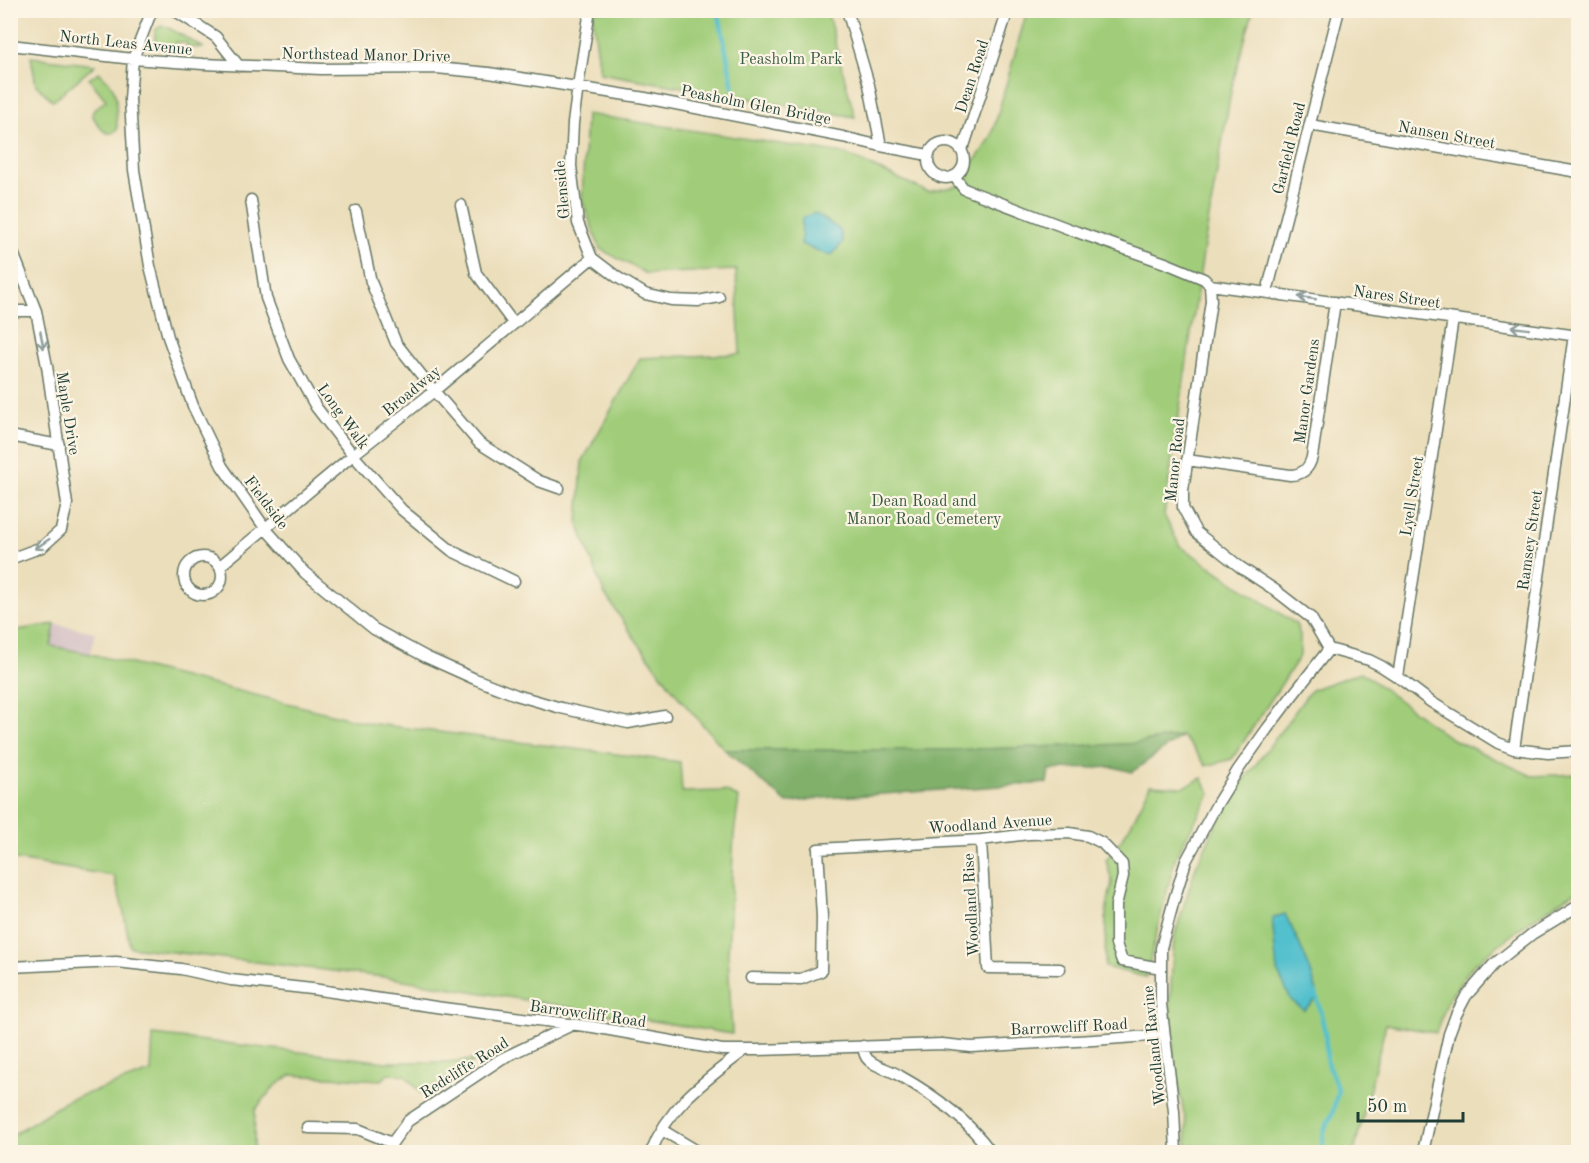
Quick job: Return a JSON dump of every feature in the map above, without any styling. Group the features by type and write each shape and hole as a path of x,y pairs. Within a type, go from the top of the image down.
{"street":[{"name":"Fieldside","path":"152,10 133,59 130,99 134,170 150,266 168,337 193,406 222,466 265,528 305,573 374,629 426,657 516,695 561,708 628,723 665,716"},
{"path":"174,10 216,37 239,66"},
{"name":"Glenside","path":"590,10 573,123 571,166 578,223 592,258"},
{"path":"847,10 869,85 880,146"},
{"name":"Dean Road","path":"960,148 965,142 1008,10"},
{"name":"Garfield Road","path":"1267,292 1339,10"},
{"name":"North Leas Avenue","path":"10,45 133,59 239,66"},
{"name":"Northstead Manor Drive","path":"239,66 321,69 436,68 578,86"},
{"name":"Peasholm Glen Bridge","path":"578,86 928,155"},
{"name":"Nansen Street","path":"1310,125 1578,171"},
{"path":"951,142 960,148 964,156 964,163 954,176 940,178 928,166 928,155 937,143 951,142"},
{"path":"954,176 964,189 1168,264 1204,279 1210,285"},
{"name":"Long Walk","path":"251,200 266,298 289,359 316,407 353,455 402,510 452,551 514,581"},
{"path":"461,205 476,273 514,324"},
{"path":"356,212 371,282 396,343 479,443 538,481 559,488"},
{"name":"Maple Drive","path":"10,245 36,311 67,504 61,530 42,547 10,559"},
{"path":"592,258 645,294 671,300 698,301 719,297"},
{"name":"Broadway","path":"220,566 592,258"},
{"name":"Nares Street","path":"1210,285 1576,335"},
{"name":"Manor Road","path":"1210,285 1211,301 1187,460 1183,508 1196,532 1311,618 1329,649"},
{"name":"Manor Gardens","path":"1187,460 1290,475 1300,474 1308,468 1312,457 1335,302"},
{"path":"10,311 36,311"},
{"name":"Lyell Street","path":"1398,677 1453,319"},
{"name":"Ramsey Street","path":"1514,749 1576,335"},
{"path":"10,436 59,445"},
{"path":"1329,649 1369,660 1498,743 1514,749 1548,753 1578,751"},
{"name":"Woodland Ravine","path":"1176,1152 1174,1111 1161,1004 1161,948 1186,861 1217,804 1267,729 1329,649"},
{"name":"Woodland Avenue","path":"751,978 801,979 821,971 822,917 818,849 1070,833 1088,836 1102,843 1122,864 1123,876 1116,905 1116,944 1122,961 1161,968"},
{"name":"Woodland Rise","path":"981,840 988,968 1060,969"},
{"path":"1423,1152 1449,1034 1466,996 1493,965 1532,934 1578,906"},
{"name":"Barrowcliff Road","path":"10,967 116,962 181,969 231,980 572,1025 722,1050 942,1044 971,1047 1164,1035"},
{"name":"Redcliffe Road","path":"391,1148 408,1120 501,1059 572,1025"},
{"path":"863,1046 869,1061 897,1074 942,1102 965,1121 991,1152"},
{"path":"651,1152 670,1116 682,1101 745,1050"},
{"path":"308,1128 358,1129 391,1148"},
{"path":"662,1130 699,1152"}],"shaded area":[{"path":"55,624 95,632 91,654 51,646"}],"green space":[{"name":"Peasholm Park","path":"592,11 827,11 855,117 600,73"},
{"name":"Dean Road and Manor Road Cemetery","path":"1027,11 1253,11 1232,86 1204,246 1164,515 1180,546 1296,624 1300,635 1300,656 1232,759 1206,766 1182,736 1128,744 950,750 725,750 680,699 604,593 578,524 582,462 640,358 740,354 736,270 647,274 600,249 582,200 586,114 845,154 928,192 957,186 991,138"},
{"path":"162,26 204,48 187,47 187,43 175,42 175,47 157,45 155,31"},
{"path":"31,57 95,65 53,101 36,85"},
{"path":"99,72 110,83 116,98 117,130 113,133 102,130 92,115 93,111 106,100 89,79"},
{"path":"55,624 51,646 367,723 680,762 682,792 725,791 739,798 734,834 728,954 732,1034 392,978 130,947 114,876 11,859 11,631"},
{"path":"1361,672 1450,738 1532,776 1578,774 1578,890 1531,920 1474,964 1449,998 1436,1033 1386,1024 1354,1152 1187,1152 1186,1123 1174,1064 1170,1000 1174,938 1196,866 1226,805 1311,690"},
{"path":"1182,736 1132,772 1113,767 1049,770 1047,783 823,798 787,803 725,750 950,750 1128,744"},
{"path":"1202,778 1210,794 1175,858 1146,977 1105,967 1106,912 1112,882 1106,860 1131,824 1150,785 1184,787"},
{"path":"153,1035 387,1062 476,1060 423,1095 405,1075 388,1074 382,1080 291,1075 274,1087 255,1110 253,1152 11,1152 11,1136 68,1100 151,1072"}],"water":[{"path":"815,213 840,230 843,242 831,256 801,244 802,218"},
{"path":"1285,914 1300,944 1318,997 1304,1010 1291,1000 1277,971 1272,918"}],"waterway":[{"path":"718,10 733,87"},
{"path":"1316,993 1325,1032 1327,1062 1338,1090 1333,1112 1324,1131 1322,1152"}]}
